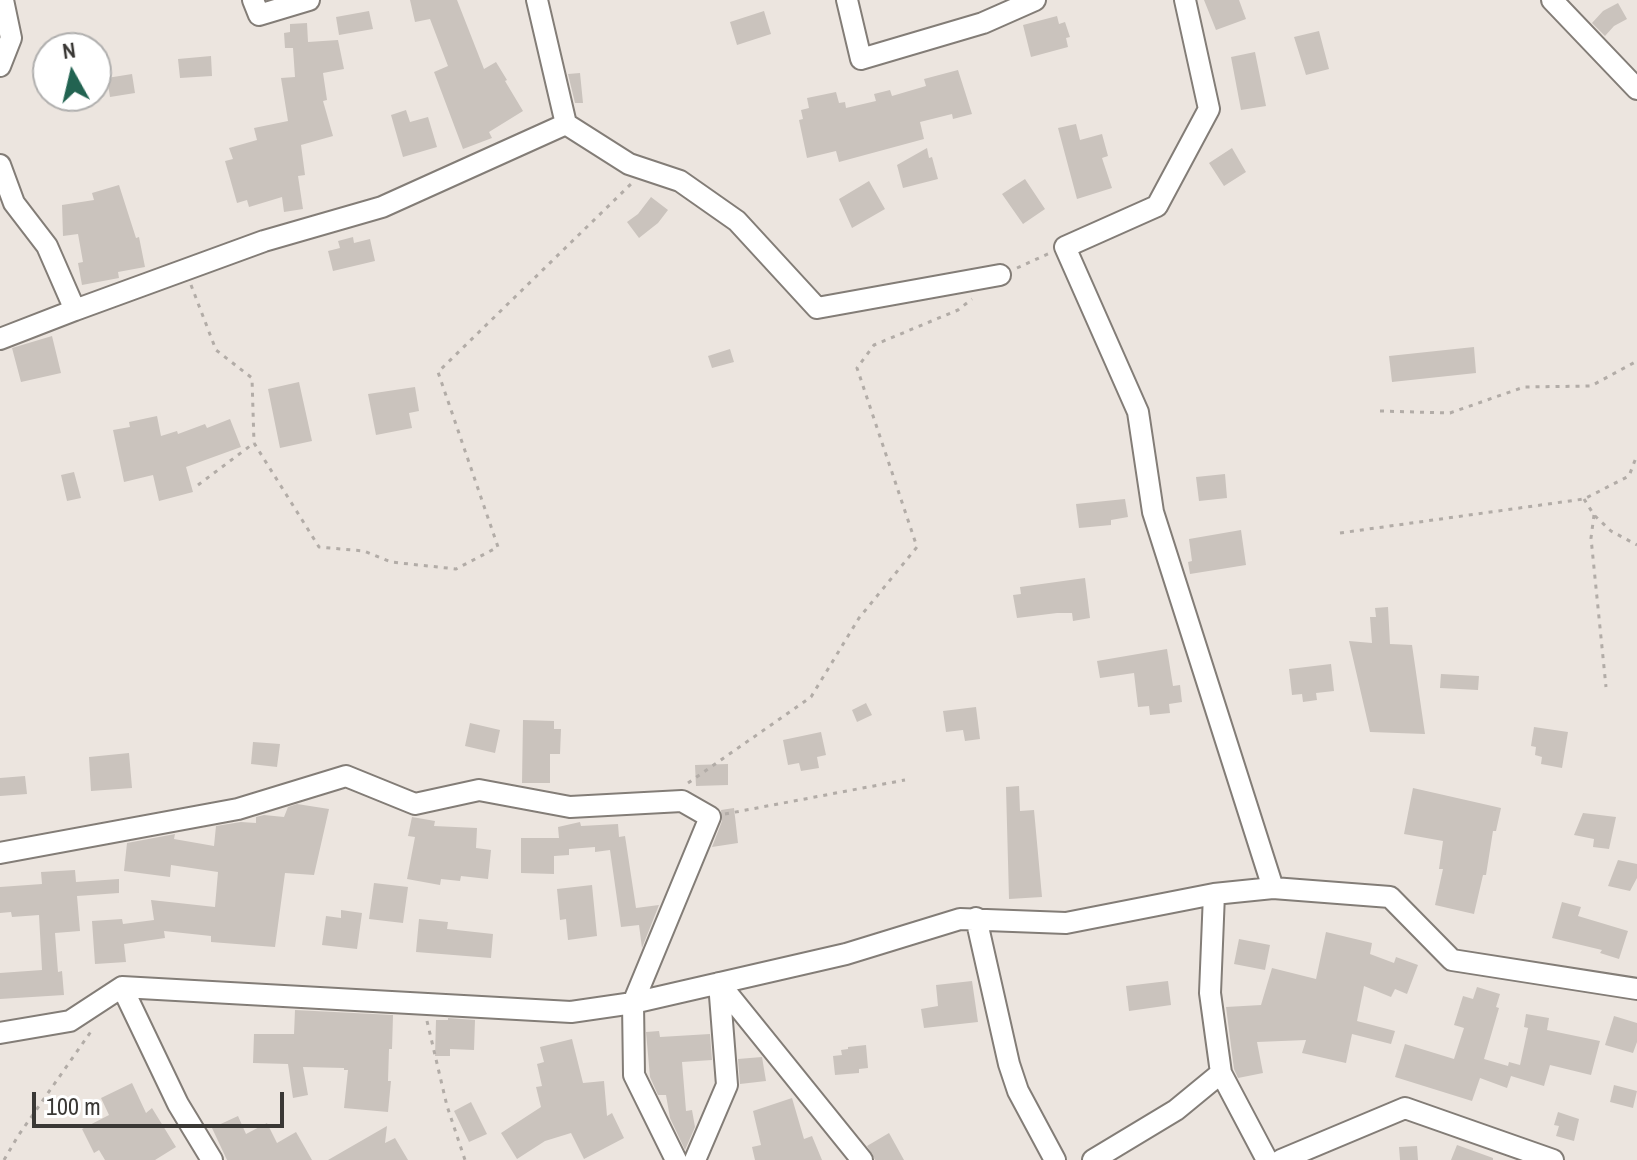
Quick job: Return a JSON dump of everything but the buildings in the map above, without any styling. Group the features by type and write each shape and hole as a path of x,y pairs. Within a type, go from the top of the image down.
{"street":[{"path":"0,66 11,38 3,0"},
{"path":"253,0 259,15 309,0"},
{"path":"537,0 566,124 629,164 680,181 737,221 817,308 1000,275"},
{"path":"847,0 861,59 983,23 1035,0"},
{"path":"1185,0 1209,109 1157,206 1065,247 1138,412 1153,512 1273,888"},
{"path":"1552,0 1637,89"},
{"path":"0,339 264,241 382,207 566,124"},
{"path":"0,165 14,203 47,246 75,310"},
{"path":"0,853 238,809 346,776 415,804 479,790 570,807 682,801 710,817 633,1003 634,1075 676,1160"},
{"path":"0,1033 70,1021 122,987 571,1012 633,1003 846,954 960,919 1066,923 1214,894 1273,888 1390,897 1452,960 1637,989"},
{"path":"1214,894 1210,993 1221,1073 1267,1160"},
{"path":"976,918 1009,1064 1018,1091 1055,1160"},
{"path":"695,1160 727,1085 719,983"},
{"path":"719,983 862,1160"},
{"path":"122,987 178,1104 212,1160"},
{"path":"1093,1160 1176,1110 1221,1073"},
{"path":"1281,1160 1405,1108 1553,1160"}],"path":[{"path":"186,270 216,350 252,378 254,443 319,547 364,551 391,562 456,569 498,547 438,372 646,169"},
{"path":"659,802 811,697 859,618 917,547 857,368 874,345 958,310 1000,275 1065,247"},
{"path":"1380,411 1450,413 1524,387 1591,386 1637,361"},
{"path":"198,485 254,443"},
{"path":"1340,533 1584,499 1629,476 1637,455"},
{"path":"1584,499 1594,515 1611,531 1637,545"},
{"path":"1594,515 1591,538 1606,687"},
{"path":"710,817 905,780"},
{"path":"422,1004 447,1106 465,1160"},
{"path":"4,1160 96,1024"}]}
